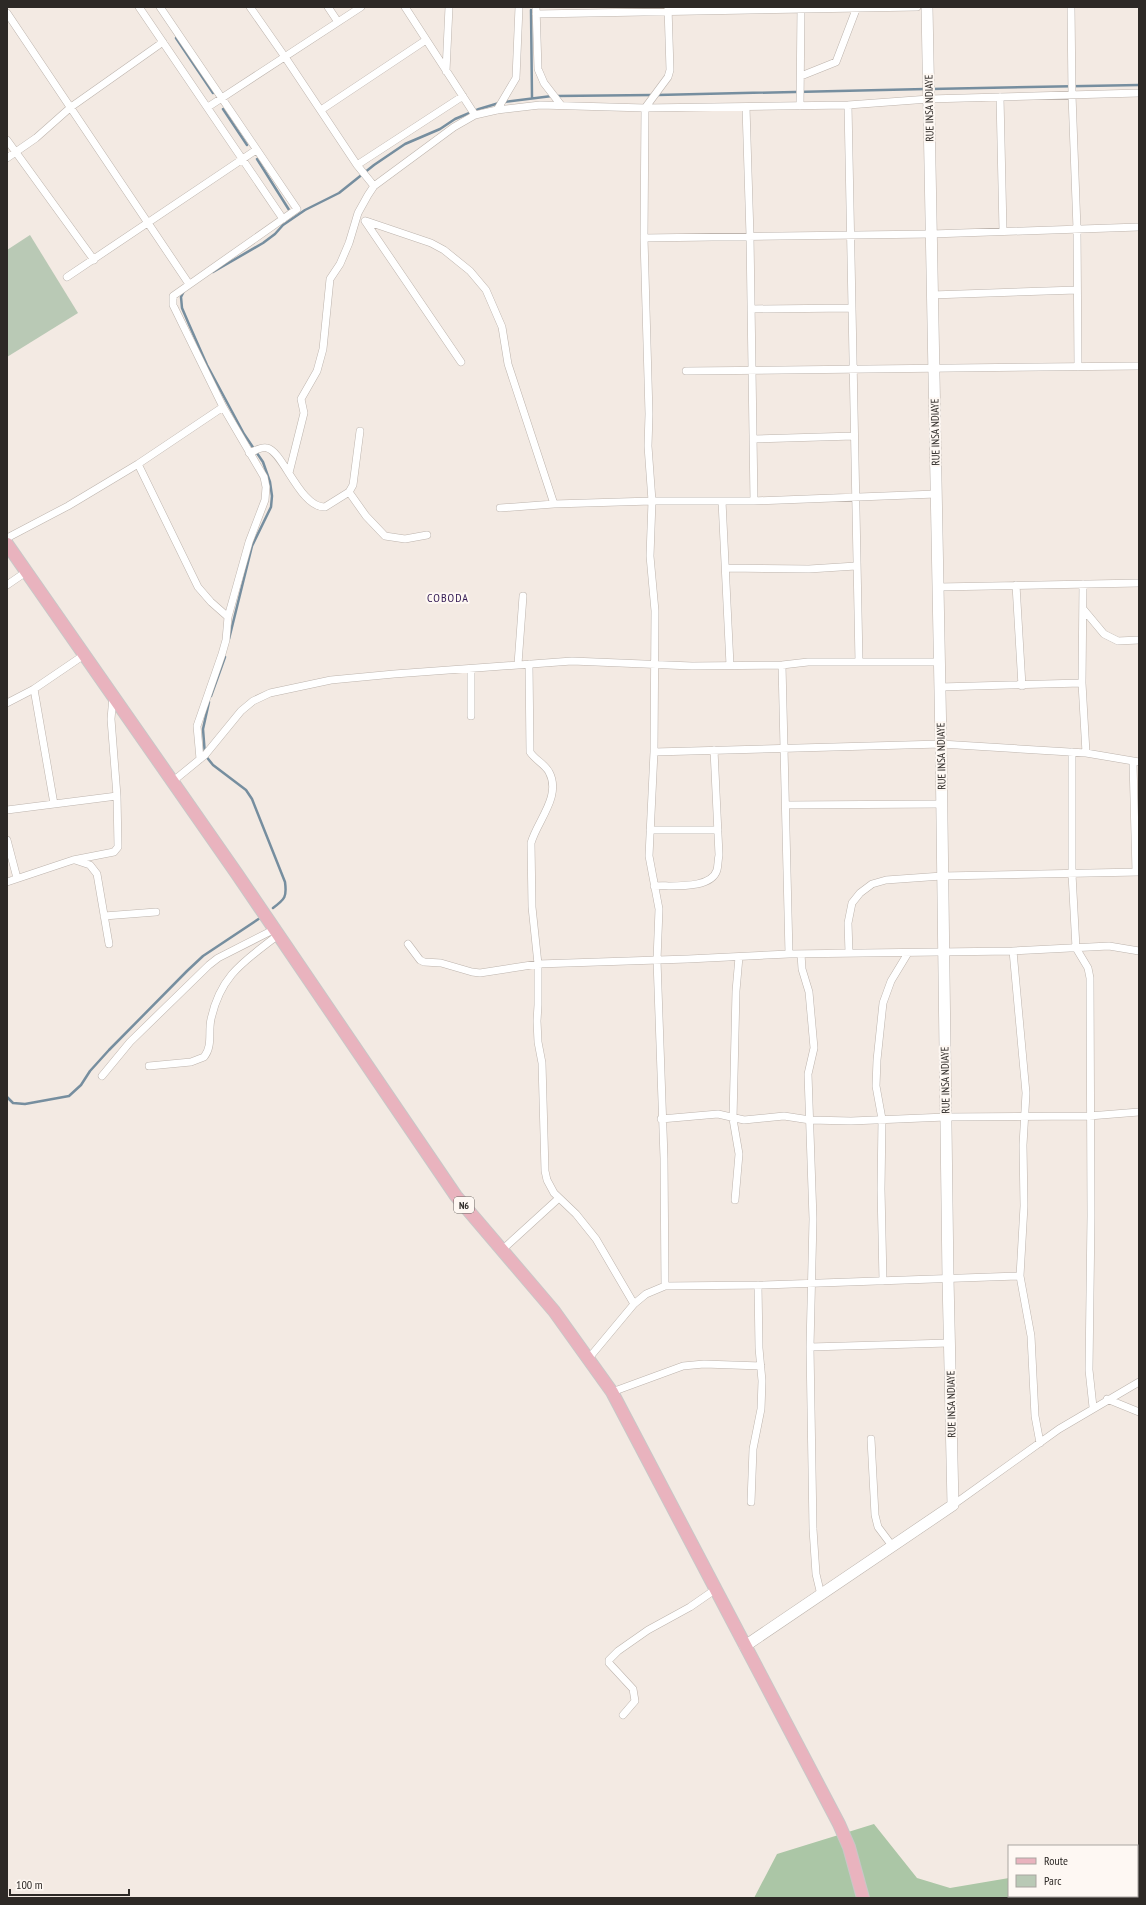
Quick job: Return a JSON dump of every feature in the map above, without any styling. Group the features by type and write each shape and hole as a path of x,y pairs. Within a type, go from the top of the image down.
{"main road":[{"name":"RUE INSA NDIAYE","path":"928,7 942,804 949,1343 953,1505"},
{"name":"N6","path":"7,544 276,932 456,1196 554,1311 612,1392 838,1824 849,1847 863,1898"},
{"path":"745,1646 953,1505"}],"street":[{"path":"139,7 283,219"},
{"path":"160,7 222,97 256,150 297,208 211,271 188,284 173,296 173,304 223,407 264,477 266,487 265,500 249,542 228,617 226,640 222,654 197,726 200,759"},
{"path":"250,7 321,110 356,165 374,186"},
{"path":"328,7 338,22"},
{"path":"208,107 361,7"},
{"path":"405,7 475,115"},
{"path":"446,71 449,7"},
{"path":"496,110 516,78 518,69 518,7"},
{"path":"801,76 836,62 857,7"},
{"path":"561,105 544,83 538,69 536,10 917,7"},
{"path":"1071,7 1072,95 1077,229 1078,366"},
{"path":"800,106 801,8"},
{"path":"665,1286 664,1158 661,1119 656,960 659,909 649,856 654,752 655,611 650,556 652,501 648,446 649,414 644,238 645,108 668,77 670,70 668,10"},
{"path":"7,13 149,223 188,284"},
{"path":"321,110 426,40"},
{"path":"7,158 60,119 71,107 163,42"},
{"path":"289,473 304,413 301,399 317,371 324,349 329,285 349,243 358,213 374,186 454,127 475,115 496,110 561,105 645,108 800,106 848,105 929,99 1139,93"},
{"path":"356,165 463,96"},
{"path":"1000,97 1003,232"},
{"path":"848,105 852,369 859,662"},
{"path":"746,107 750,236 754,500"},
{"path":"7,140 94,260"},
{"path":"67,277 256,150"},
{"path":"358,213 366,221 462,362"},
{"path":"366,221 431,243 444,250 470,271 486,290 502,326 508,364 554,504"},
{"path":"644,238 932,234 1139,227"},
{"path":"932,294 1077,290"},
{"path":"751,309 851,308"},
{"path":"686,371 1139,366"},
{"path":"7,538 68,506 138,464 223,407"},
{"path":"249,453 263,447 272,450 302,492 317,505 322,507 330,504 349,492 355,476 360,431"},
{"path":"753,439 854,436"},
{"path":"138,464 198,587 211,602 228,617"},
{"path":"349,492 366,516 385,536 405,539 427,535"},
{"path":"500,508 554,504 652,501 722,501 936,494"},
{"path":"722,501 730,665"},
{"path":"726,568 809,568 856,566"},
{"path":"7,585 26,572"},
{"path":"938,587 1139,583"},
{"path":"1083,584 1084,610 1082,683 1086,753"},
{"path":"1016,585 1022,686"},
{"path":"518,664 523,596"},
{"path":"1084,610 1104,634 1118,641 1139,640"},
{"path":"7,703 34,689 84,655"},
{"path":"172,782 200,759 241,711 253,701 270,692 331,680 518,664 587,660 654,665 939,662"},
{"path":"529,664 530,752 533,758 549,770 553,780 553,790 545,816 533,835 531,843 532,907 538,964 537,1021 538,1042 542,1063 545,1171 547,1180 554,1193 576,1214 596,1239 634,1304"},
{"path":"782,664 788,954"},
{"path":"471,669 471,716"},
{"path":"940,687 1022,686 1082,683"},
{"path":"34,689 54,804"},
{"path":"7,882 73,860 114,852 118,847 117,796 111,719 113,696"},
{"path":"654,752 784,747 941,744 1086,753 1136,762 1138,872 942,876 886,880 872,884 860,893 852,903 848,923 849,953"},
{"path":"654,886 702,884 710,880 717,872 719,855 714,750"},
{"path":"1072,752 1072,874 1076,948 1088,968 1090,978 1091,1216 1089,1370 1093,1407"},
{"path":"7,810 117,796"},
{"path":"786,805 942,804"},
{"path":"650,830 718,830"},
{"path":"7,840 17,878"},
{"path":"73,860 90,865 97,874 109,944"},
{"path":"104,916 156,912"},
{"path":"149,1066 191,1062 204,1057 209,1047 210,1021 213,1010 217,998 225,983 237,967 276,932"},
{"path":"102,1076 130,1042 209,965 218,958 276,932"},
{"path":"408,944 420,960 448,964 472,972 480,973 538,964 788,954 1013,951 1109,946 1139,950"},
{"path":"1013,951 1023,1057 1025,1115 1023,1145 1024,1206 1020,1276 1031,1336 1035,1416 1040,1443"},
{"path":"883,1281 880,1189 882,1119 876,1086 877,1060 883,1003 891,981 908,953"},
{"path":"801,954 802,969 809,992 814,1048 808,1074 813,1219 810,1283 810,1347 813,1529 816,1574 822,1595"},
{"path":"735,1200 739,1154 733,1119 736,991 739,957"},
{"path":"661,1119 718,1114 733,1119 744,1120 784,1116 810,1120 1025,1115 1090,1116 1139,1112"},
{"path":"502,1250 559,1198"},
{"path":"589,1358 634,1304 646,1294 665,1286 758,1285 1020,1276"},
{"path":"751,1502 753,1449 761,1409 758,1285"},
{"path":"810,1347 949,1343"},
{"path":"612,1392 683,1366 704,1364 761,1366"},
{"path":"953,1505 1059,1429 1093,1407 1139,1382"},
{"path":"1107,1399 1139,1412"},
{"path":"871,1439 875,1515 878,1527 893,1547"},
{"path":"623,1714 635,1701 635,1693 609,1663 609,1660 618,1651 648,1630 690,1607 716,1590"}],"green space":[{"path":"30,235 78,313 7,357 7,250"},
{"path":"874,1824 917,1878 950,1888 1008,1878 1008,1897 1084,1898 754,1898 777,1854"},
{"path":"1139,1864 1139,1898 1112,1898 1138,1897"}],"waterway":[{"path":"531,10 532,98"},
{"path":"176,38 213,93"},
{"path":"931,89 1139,85"},
{"path":"657,95 926,89"},
{"path":"557,96 652,95"},
{"path":"503,102 552,96"},
{"path":"213,272 263,243 275,234 283,225 305,210 339,193 374,165 405,144 440,129 455,119 499,103"},
{"path":"223,109 247,145"},
{"path":"257,159 291,213"},
{"path":"184,291 181,297 182,308 188,322 207,365 244,434 263,462 270,482 272,496 271,507 252,546 229,639"},
{"path":"211,696 225,657"},
{"path":"209,702 203,729 205,755 213,765 246,790 252,799 285,882 286,891 284,897 273,908"},
{"path":"7,1097 13,1103 25,1104 69,1096 81,1085 90,1071 109,1050 203,956 260,918"}],"district":[{"name":"COBODA","path":"448,598"}]}
